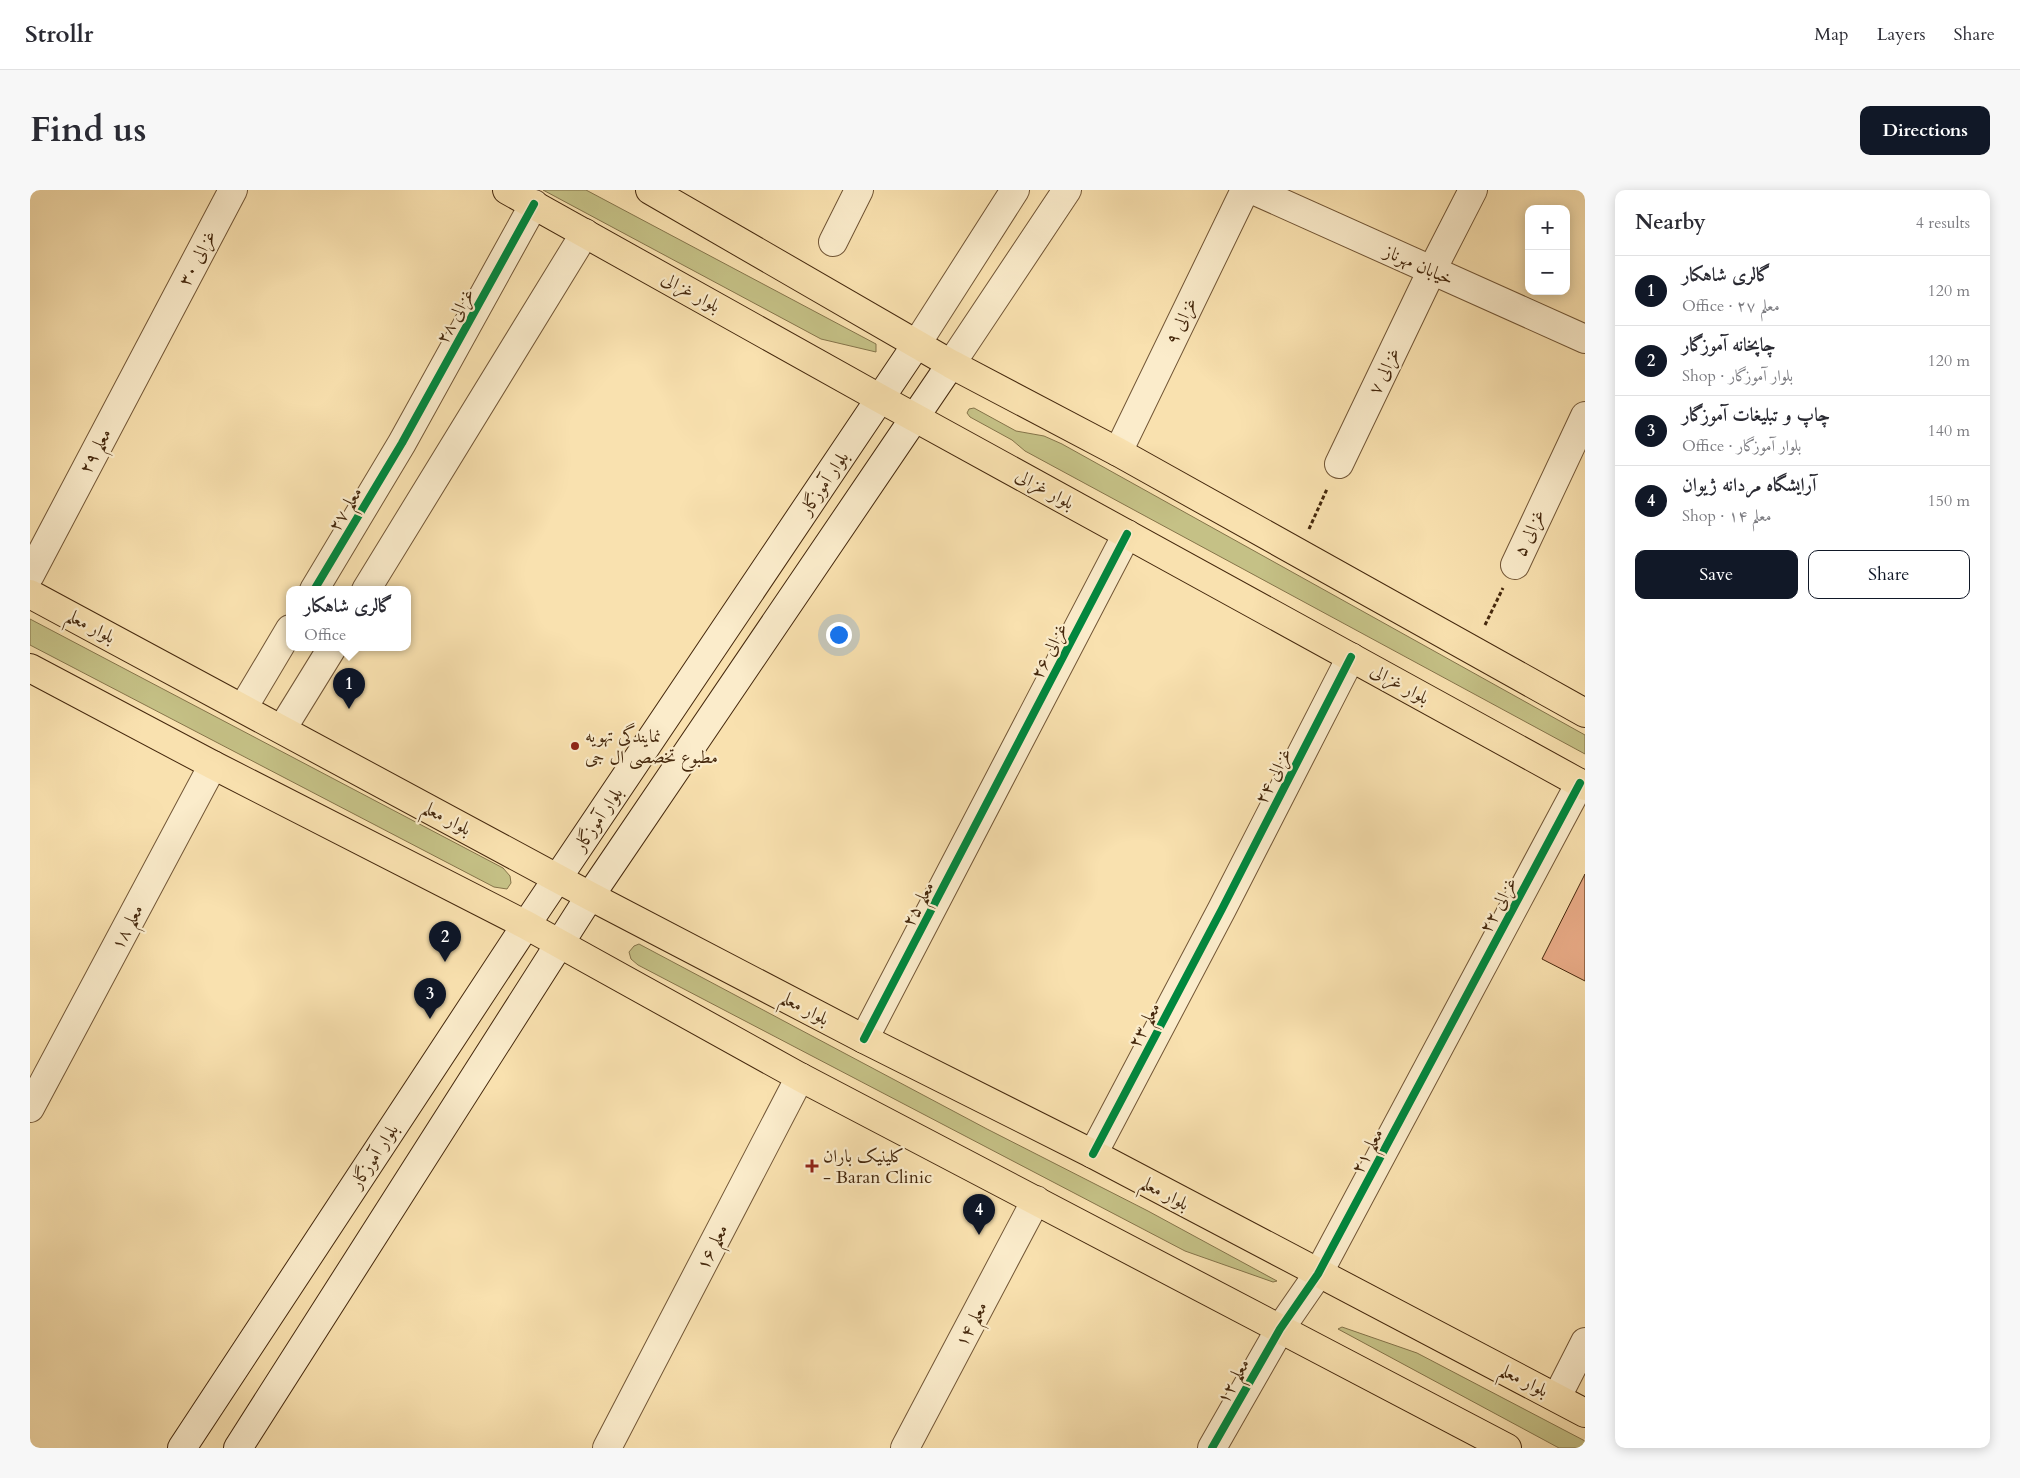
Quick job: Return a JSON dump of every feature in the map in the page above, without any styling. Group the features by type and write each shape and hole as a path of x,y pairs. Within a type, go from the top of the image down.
{"main road":[{"name":"بلوار غزالی","path":"507,190 915,418 1583,785"},
{"path":"650,190 813,283 916,345 1118,452 1585,712"},
{"name":"بلوار معلم","path":"30,594 590,896 864,1039 1093,1154 1585,1413"},
{"path":"30,668 213,766 526,925 800,1076 1505,1448"}],"street":[{"name":"غزالی ۳۰","path":"160,327 233,190"},
{"path":"833,242 859,190"},
{"name":"بلوار آموزگار","path":"182,1448 526,925 881,399 1015,190"},
{"name":"بلوار آموزگار","path":"238,1448 590,896 915,418 1066,190"},
{"name":"غزالی ۹","path":"1118,452 1246,190"},
{"name":"خیابان مهرناز","path":"1253,190 1585,339"},
{"name":"غزالی ۷","path":"1339,464 1432,270 1474,190"},
{"name":"غزالی ۲۸","path":"402,443 534,204"},
{"path":"368,586 585,233"},
{"name":"معلم ۲۹","path":"30,575 160,327"},
{"name":"غزالی ۵","path":"1515,565 1585,416"},
{"name":"معلم ۲۷","path":"316,586 402,443"},
{"name":"غزالی ۲۶","path":"998,783 1127,534"},
{"path":"243,708 286,636"},
{"path":"282,729 330,651"},
{"name":"غزالی ۲۴","path":"1222,909 1351,657"},
{"name":"معلم ۱۸","path":"35,1098 213,766"},
{"name":"معلم ۲۵","path":"864,1039 998,783"},
{"name":"غزالی ۲۲","path":"1442,1041 1583,785"},
{"name":"معلم ۲۳","path":"1093,1154 1222,909"},
{"name":"معلم ۲۱","path":"1280,1329 1318,1274 1442,1041"},
{"name":"معلم ۱۶","path":"607,1448 800,1076"},
{"name":"معلم ۱۴","path":"905,1448 1036,1200"},
{"name":"معلم ۱۲","path":"1212,1448 1280,1329"},
{"path":"1557,1397 1585,1342"}],"path":[{"path":"1298,553 1339,464"}],"shaded area":[{"path":"543,190 586,190 876,344 876,352 821,339"},
{"path":"974,408 1016,431 1044,436 1062,444 1585,735 1585,754 1025,451 1012,440 970,417 967,413 969,409"},
{"path":"30,619 503,868 510,876 511,883 507,889 494,887 30,645"},
{"path":"639,944 987,1129 1148,1211 1277,1281 1273,1282 1185,1251 638,965 631,959 629,952 634,946"},
{"path":"1342,1327 1417,1353 1585,1441 1585,1448 1559,1448 1338,1329"}],"building":[{"path":"1585,874 1585,981 1542,959"}],"cycle path":[{"path":"316,586 402,443 534,204"},
{"path":"864,1039 1127,534"},
{"path":"1093,1154 1222,909 1351,657"},
{"path":"1212,1448 1280,1329 1318,1274 1580,783"}],"place":[{"name":"گالری شاهکار","path":"349,709"},
{"name":"نمایندگی تهویه مطبوع تخصصی ال جی","path":"575,746"},
{"name":"چاپخانه آموزگار","path":"445,962"},
{"name":"چاپ و تبلیغات آموزگار","path":"430,1019"},
{"name":"کلینیک باران - Baran Clinic","path":"812,1166"},
{"name":"آرایشگاه مردانه ژیوان","path":"979,1235"}]}
